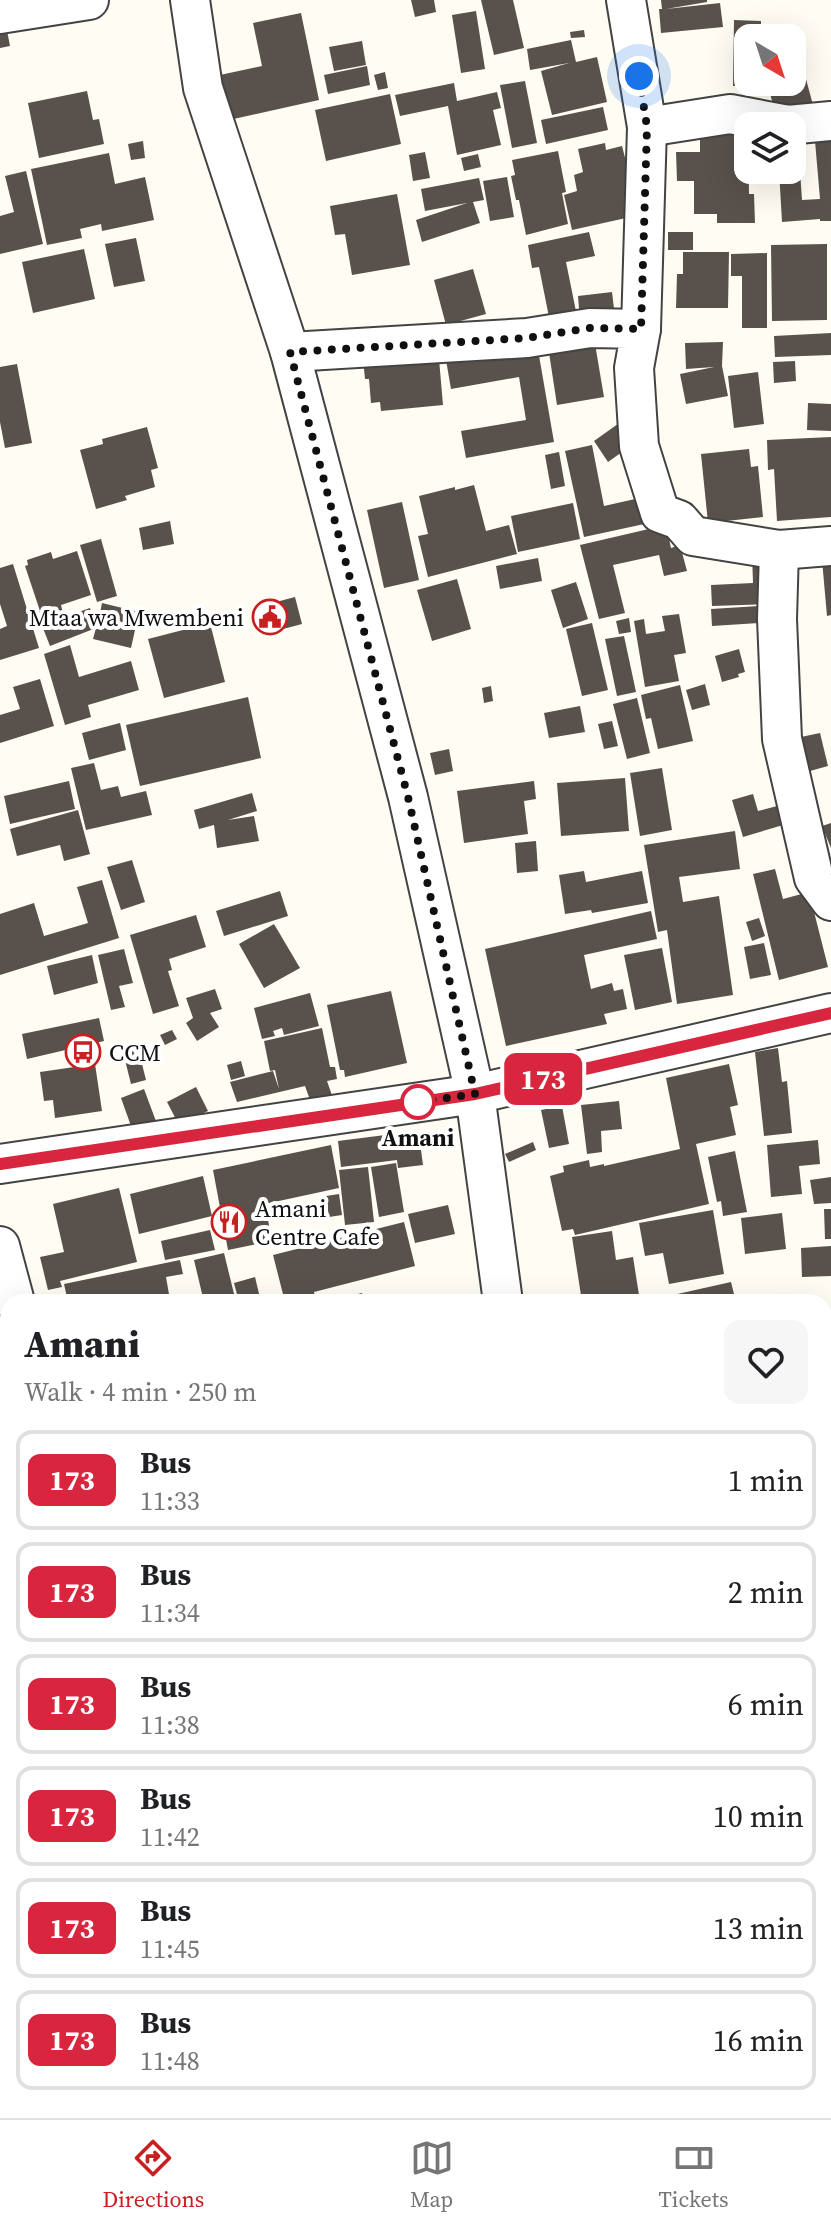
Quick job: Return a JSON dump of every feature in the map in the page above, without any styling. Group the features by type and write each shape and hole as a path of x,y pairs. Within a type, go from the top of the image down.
{"street":[{"path":"0,14 89,0"},
{"path":"190,0 203,88 290,352 408,797 475,1094 502,1294"},
{"path":"626,0 647,127 641,329 634,368 639,446 660,513 679,520 693,536 779,550 831,546"},
{"path":"647,127 730,114 788,125 831,121"},
{"path":"290,352 527,338 590,328 641,329"},
{"path":"779,550 777,619 782,739 814,878 831,901"},
{"path":"0,1164 475,1094 831,1013"},
{"path":"0,1246 13,1294"}],"building":[{"path":"411,0 434,0 436,12 415,17"},
{"path":"481,0 513,0 524,48 494,55"},
{"path":"661,0 707,0 666,9 720,3 723,27 661,33"},
{"path":"476,11 485,69 461,73 452,15"},
{"path":"301,13 319,100 229,120 220,75 262,66 253,23"},
{"path":"0,20 5,20 10,46 0,48"},
{"path":"734,20 761,21 761,24 734,24 733,86"},
{"path":"584,30 585,37 571,38 570,32"},
{"path":"571,40 576,62 597,57 607,102 552,115 541,71 569,63 530,70 527,49"},
{"path":"362,41 366,65 334,71 329,47"},
{"path":"367,66 370,85 328,94 324,75"},
{"path":"385,72 388,88 378,90 374,75"},
{"path":"806,79 813,105 789,112 775,112 771,96 806,96"},
{"path":"525,81 537,143 512,148 500,85"},
{"path":"454,83 457,101 497,92 501,108 493,110 501,145 457,155 448,106 400,116 395,95"},
{"path":"87,91 93,120 99,119 104,144 39,158 28,103"},
{"path":"390,94 401,144 326,161 315,110"},
{"path":"603,107 608,130 546,144 541,120"},
{"path":"734,134 734,184 749,184 749,194 754,194 755,223 717,223 717,214 694,214 694,181 677,181 676,152 700,152 700,135"},
{"path":"831,140 831,221 782,222 780,184 801,184 802,200 820,199 815,141"},
{"path":"143,141 145,158 131,160 128,144"},
{"path":"605,143 606,150 622,146 629,173 626,174 629,188 625,188 630,210 625,211 626,218 572,230 564,195 577,191 574,175 583,172 578,149"},
{"path":"558,151 568,224 526,235 511,176 515,175 512,160"},
{"path":"425,152 430,178 413,181 409,155"},
{"path":"109,153 115,184 145,177 154,220 102,231 101,224 80,229 82,238 47,245 31,169"},
{"path":"478,154 481,167 464,171 461,158"},
{"path":"26,171 43,244 0,254 0,216 14,212 5,176"},
{"path":"507,177 514,217 490,221 483,181"},
{"path":"479,178 484,200 473,202 480,223 422,242 416,220 467,203 425,211 421,189"},
{"path":"397,194 410,265 352,275 345,234 335,235 330,206"},
{"path":"589,232 595,256 566,262 578,321 551,327 539,267 532,268 528,245"},
{"path":"668,232 693,232 693,250 668,250"},
{"path":"136,238 145,281 114,287 105,244"},
{"path":"827,244 827,320 772,321 771,245"},
{"path":"84,249 95,299 33,313 22,262"},
{"path":"683,252 729,252 728,308 676,308 677,274 683,274"},
{"path":"767,253 767,328 742,328 742,276 731,276 731,254"},
{"path":"473,269 486,314 446,325 434,280"},
{"path":"612,292 615,317 580,321 578,296"},
{"path":"831,333 831,355 775,357 774,336"},
{"path":"594,338 604,397 557,405 548,346"},
{"path":"723,342 722,366 728,396 686,404 680,374 714,367 686,369 685,343"},
{"path":"537,344 554,442 466,458 461,431 526,420 519,377 451,389 446,360"},
{"path":"363,359 439,359 443,405 381,411 380,402 371,403"},
{"path":"795,361 796,381 774,383 773,362"},
{"path":"17,364 32,443 5,448 0,422 0,367"},
{"path":"758,372 764,424 734,428 728,376"},
{"path":"808,403 831,404 831,431 807,430"},
{"path":"622,421 636,442 608,462 594,441"},
{"path":"147,427 158,468 151,470 155,487 96,509 80,450 103,444 102,439"},
{"path":"831,437 831,517 777,521 774,469 768,470 767,440"},
{"path":"592,445 604,506 644,497 649,523 584,537 565,451"},
{"path":"749,449 751,467 758,466 763,517 708,523 701,454"},
{"path":"559,452 565,486 551,489 545,455"},
{"path":"474,485 486,531 509,525 517,554 428,577 418,536 428,534 419,496"},
{"path":"402,502 419,580 384,588 367,510"},
{"path":"573,503 580,539 518,552 511,516"},
{"path":"170,521 174,544 143,550 139,528"},
{"path":"666,525 671,548 680,545 687,571 664,576 659,555 613,565 625,613 599,619 580,545"},
{"path":"101,539 117,596 97,602 80,545"},
{"path":"77,551 91,595 61,605 64,617 90,608 92,616 100,613 102,603 139,612 131,648 93,639 96,628 50,646 37,613 40,611 25,566 28,565 27,560 51,552 53,559"},
{"path":"770,553 771,604 712,606 711,585 753,583 752,554"},
{"path":"538,558 542,581 500,589 496,566"},
{"path":"831,559 831,615 827,616 822,560"},
{"path":"13,564 39,648 0,660 0,629 7,626 0,604 0,568"},
{"path":"457,579 471,629 432,641 417,590"},
{"path":"576,582 588,619 563,628 551,590"},
{"path":"295,597 302,624 268,633 261,606"},
{"path":"759,606 759,623 712,626 711,609"},
{"path":"679,614 686,653 674,655 679,681 645,687 634,621 644,619 646,634 665,631 662,616"},
{"path":"629,618 631,632 619,634 616,621"},
{"path":"210,623 225,682 164,698 148,639"},
{"path":"592,623 608,690 582,696 566,629"},
{"path":"624,636 636,692 617,696 605,639"},
{"path":"70,645 79,677 131,661 139,690 88,705 91,717 65,725 44,654"},
{"path":"739,649 745,672 722,682 715,656"},
{"path":"40,679 54,726 0,743 0,715 20,709 13,687"},
{"path":"705,684 710,705 692,710 686,690"},
{"path":"680,685 693,741 658,749 651,718 646,719 641,695"},
{"path":"491,686 493,701 484,703 482,688"},
{"path":"248,697 261,758 140,786 126,725"},
{"path":"637,698 650,753 627,759 613,704"},
{"path":"580,706 585,732 549,738 544,713"},
{"path":"612,721 618,746 604,749 598,724"},
{"path":"120,723 126,750 89,760 82,733"},
{"path":"820,733 828,766 810,771 801,737"},
{"path":"449,749 453,771 435,775 430,753"},
{"path":"94,763 101,790 118,786 121,797 146,791 152,815 86,830 71,768"},
{"path":"662,768 672,830 640,836 630,773"},
{"path":"625,778 629,831 561,836 557,783"},
{"path":"69,781 75,809 10,824 4,796"},
{"path":"534,781 536,799 524,801 528,834 464,843 457,791"},
{"path":"252,793 257,811 228,820 254,816 259,841 217,848 214,825 199,829 194,810"},
{"path":"753,794 758,811 777,806 783,825 743,837 732,800"},
{"path":"78,810 90,854 64,861 60,845 17,856 10,829"},
{"path":"831,823 831,848 822,826"},
{"path":"735,831 740,869 679,877 683,902 719,896 733,995 677,1004 667,930 658,932 644,845"},
{"path":"536,841 538,871 517,873 515,843"},
{"path":"132,860 145,902 121,910 107,867"},
{"path":"775,869 783,899 809,892 828,967 779,980 753,874"},
{"path":"584,871 586,882 642,871 648,903 592,913 591,910 565,914 559,875"},
{"path":"102,880 119,938 0,975 0,914 34,903 44,936 88,923 77,887"},
{"path":"280,891 288,916 224,936 216,911"},
{"path":"651,911 657,939 584,955 591,989 612,983 614,991 623,989 627,1009 604,1014 607,1024 506,1046 485,949"},
{"path":"196,915 206,947 169,959 172,970 168,971 179,1006 153,1014 130,935"},
{"path":"759,918 765,936 752,941 746,922"},
{"path":"274,924 300,968 264,988 239,944"},
{"path":"764,943 771,975 750,979 744,947"},
{"path":"662,948 672,1002 635,1010 624,955"},
{"path":"124,949 133,983 119,986 125,1007 111,1010 98,955"},
{"path":"92,955 98,983 54,995 47,966"},
{"path":"215,989 222,1009 210,1013 219,1027 197,1041 186,1023 193,1018 186,998"},
{"path":"391,991 407,1063 345,1077 344,1070 340,1070 327,1005"},
{"path":"310,993 319,1026 284,1035 282,1028 273,1031 275,1036 262,1039 254,1008"},
{"path":"99,1018 104,1041 27,1059 22,1034"},
{"path":"322,1028 330,1067 335,1067 337,1079 327,1081 335,1104 314,1111 305,1086 237,1102 230,1082 273,1071 279,1089 275,1070 270,1071 264,1041"},
{"path":"172,1030 177,1039 165,1045 160,1035"},
{"path":"138,1048 146,1080 131,1084 123,1052"},
{"path":"778,1048 782,1082 787,1081 792,1133 764,1136 755,1052"},
{"path":"241,1061 245,1076 231,1080 227,1065"},
{"path":"95,1064 102,1111 55,1118 53,1100 44,1101 40,1072"},
{"path":"729,1064 738,1105 730,1107 736,1135 696,1144 709,1204 575,1235 573,1229 562,1231 550,1176 564,1172 563,1166 589,1160 590,1167 604,1166 680,1149 666,1078"},
{"path":"196,1087 208,1111 179,1125 167,1102"},
{"path":"144,1089 160,1132 136,1140 121,1098"},
{"path":"619,1101 622,1129 601,1131 602,1152 587,1154 581,1105"},
{"path":"562,1106 569,1144 549,1148 541,1110"},
{"path":"401,1133 401,1138 419,1135 423,1165 398,1168 397,1160 341,1167 338,1141"},
{"path":"818,1140 820,1164 799,1166 802,1194 771,1197 767,1145"},
{"path":"533,1142 536,1150 509,1162 505,1154"},
{"path":"331,1145 339,1188 265,1204 272,1241 228,1250 213,1170"},
{"path":"735,1151 747,1212 723,1216 708,1157"},
{"path":"396,1163 404,1212 379,1217 371,1167"},
{"path":"368,1167 374,1222 345,1225 339,1170"},
{"path":"203,1176 212,1216 139,1234 130,1194"},
{"path":"831,1177 831,1203 814,1204 810,1180"},
{"path":"119,1188 137,1262 60,1281 62,1287 48,1290 40,1257 64,1252 53,1204"},
{"path":"339,1194 342,1215 329,1217 326,1196"},
{"path":"448,1205 455,1234 415,1243 408,1214"},
{"path":"824,1209 831,1209 831,1239 825,1239"},
{"path":"713,1210 724,1274 669,1284 663,1253 645,1256 639,1223"},
{"path":"782,1213 786,1249 745,1254 741,1218"},
{"path":"404,1222 415,1266 314,1294 283,1294 273,1255"},
{"path":"210,1230 215,1250 165,1260 161,1241"},
{"path":"612,1231 616,1260 633,1257 639,1294 581,1294 572,1237"},
{"path":"831,1246 831,1276 802,1277 801,1248"},
{"path":"224,1253 234,1294 202,1294 194,1260"},
{"path":"180,1260 183,1274 166,1277 169,1294 66,1294 64,1284"},
{"path":"255,1277 259,1294 237,1294 234,1283"},
{"path":"731,1282 734,1294 677,1294"}],"bus line":[{"name":"173","path":"0,1164 475,1094 831,1013"}],"place":[{"name":"Mtaa wa Mwembeni","path":"270,617"},
{"name":"CCM","path":"83,1052"},
{"name":"Amani","path":"418,1102"},
{"name":"Amani Centre Cafe","path":"229,1222"}],"route":[{"path":"418,1102 411,1103 475,1094 408,797 290,352 527,338 590,328 641,329 647,127 639,76"}]}
